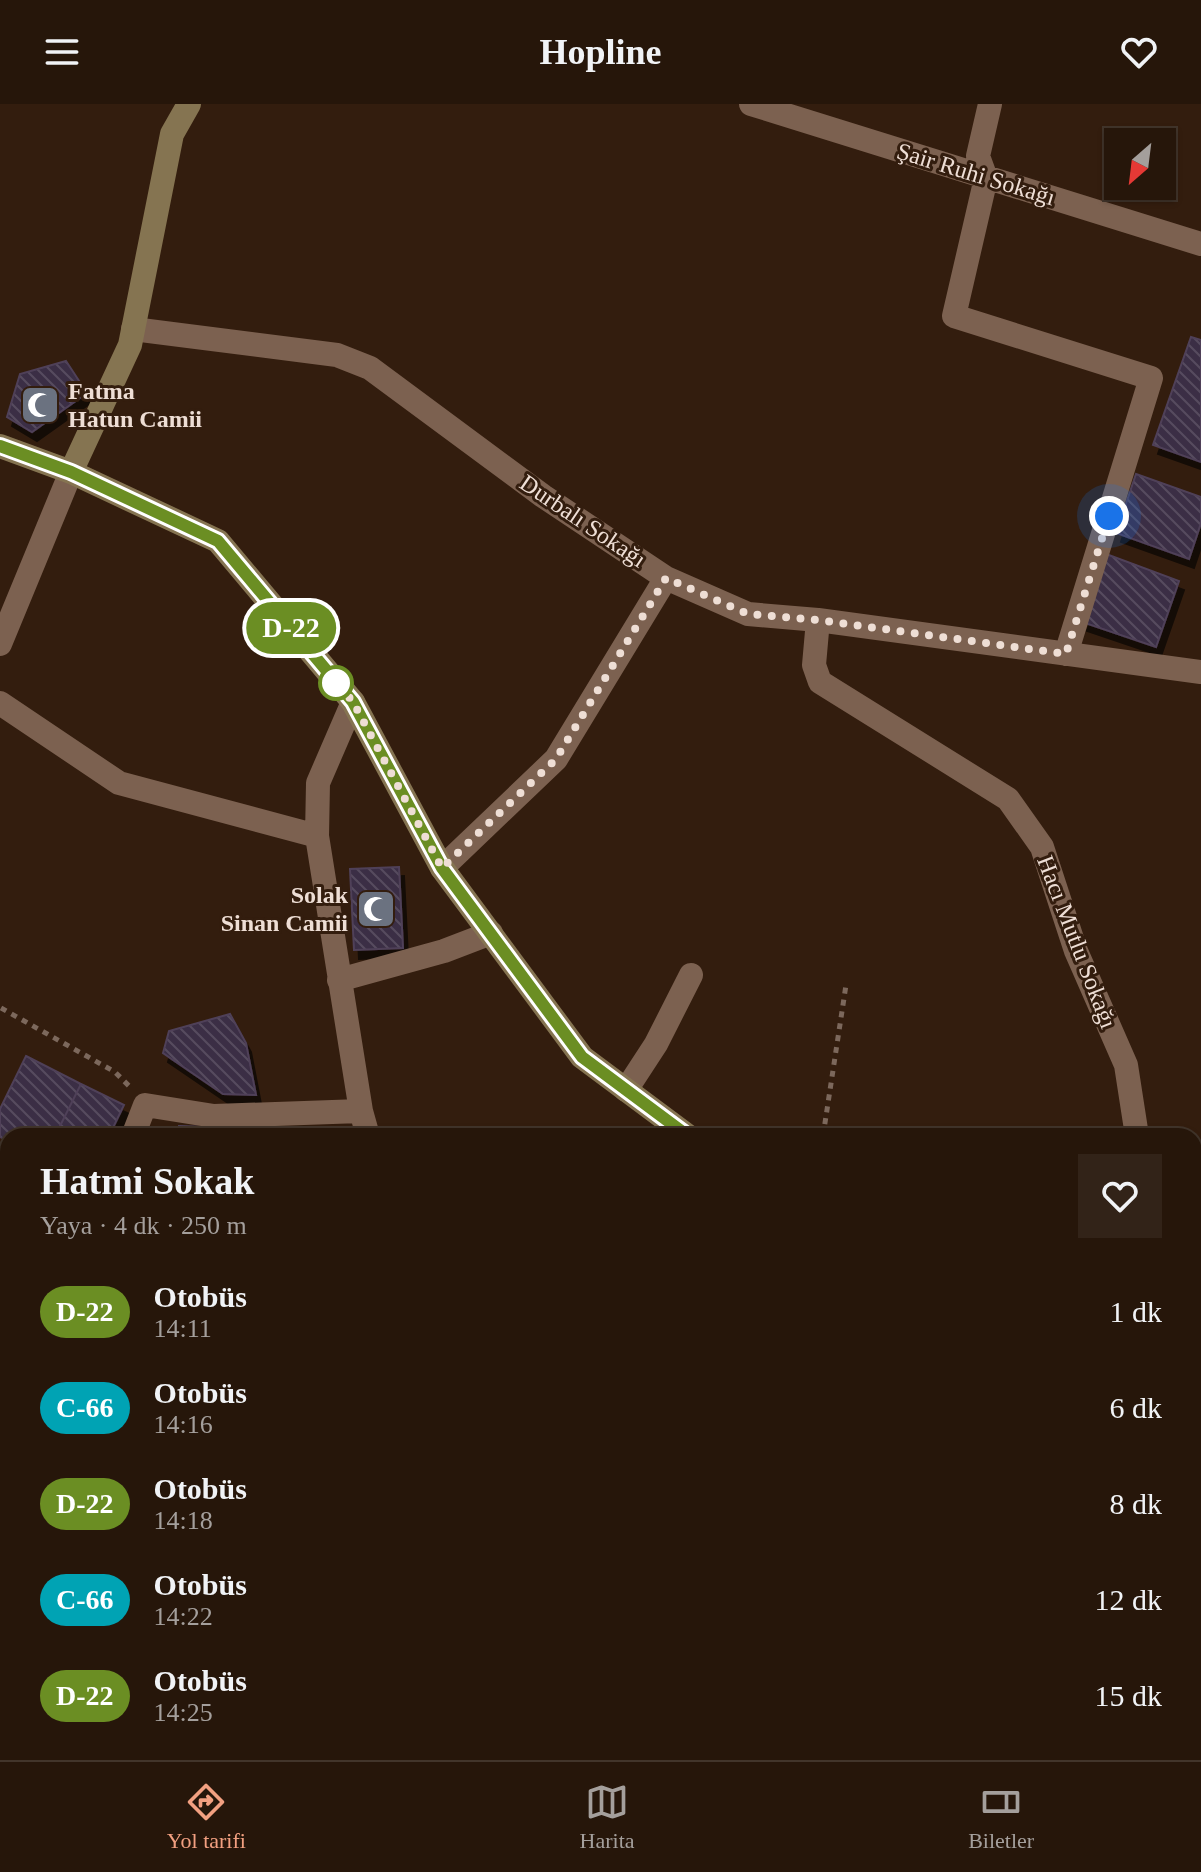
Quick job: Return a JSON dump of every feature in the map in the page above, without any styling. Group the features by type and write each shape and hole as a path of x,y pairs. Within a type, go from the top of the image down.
{"street":[{"path":"0,644 71,472 130,345 172,134 189,104"},
{"name":"Şair Ruhi Sokağı","path":"751,104 1201,244"},
{"path":"990,104 978,156 986,178 954,316 1151,378 1066,654"},
{"name":"Durbalı Sokağı","path":"133,329 337,355 370,368 543,496 666,578 748,614 818,620 1201,672"},
{"path":"0,446 71,472 218,541 353,702 442,868 582,1057 677,1128"},
{"path":"442,868 556,759 666,578"},
{"name":"Hacı Mutlu Sokağı","path":"818,620 814,665 820,682 1008,799 1042,847 1076,951 1126,1065 1136,1128"},
{"path":"353,702 318,783 317,836 366,1128"},
{"path":"0,703 119,783 317,836"},
{"path":"339,980 444,951 491,933"},
{"path":"626,1090 656,1044 691,975"},
{"path":"136,1128 145,1105 214,1116 361,1111"}],"path":[{"path":"824,1128 846,985"},
{"path":"1,1008 115,1072 145,1105"}],"building":[{"path":"1191,337 1201,340 1201,462 1153,445"},
{"name":"Fatma Hatun Camii","path":"66,361 87,393 32,432 7,417 20,374"},
{"path":"1136,474 1201,497 1201,523 1189,559 1116,533"},
{"path":"1106,554 1179,581 1156,647 1082,622"},
{"name":"Solak Sinan Camii","path":"399,867 403,948 354,950 350,869"},
{"path":"230,1014 246,1043 256,1095 223,1094 163,1053 169,1031"},
{"path":"26,1056 81,1084 59,1128 0,1128 0,1109"},
{"path":"81,1084 124,1105 113,1128 59,1128"},
{"path":"179,1126 232,1128 179,1128"}],"bus line":[{"name":"D-22","path":"0,446 71,472 218,541 353,702 442,868 582,1057 677,1128"}],"place":[{"name":"Fatma Hatun Camii","path":"40,405"},
{"name":"Solak Sinan Camii","path":"376,909"}],"route":[{"path":"336,683 334,679 353,702 442,868 556,759 666,578 686,584 748,614 818,620 1066,654 1109,516"}]}
